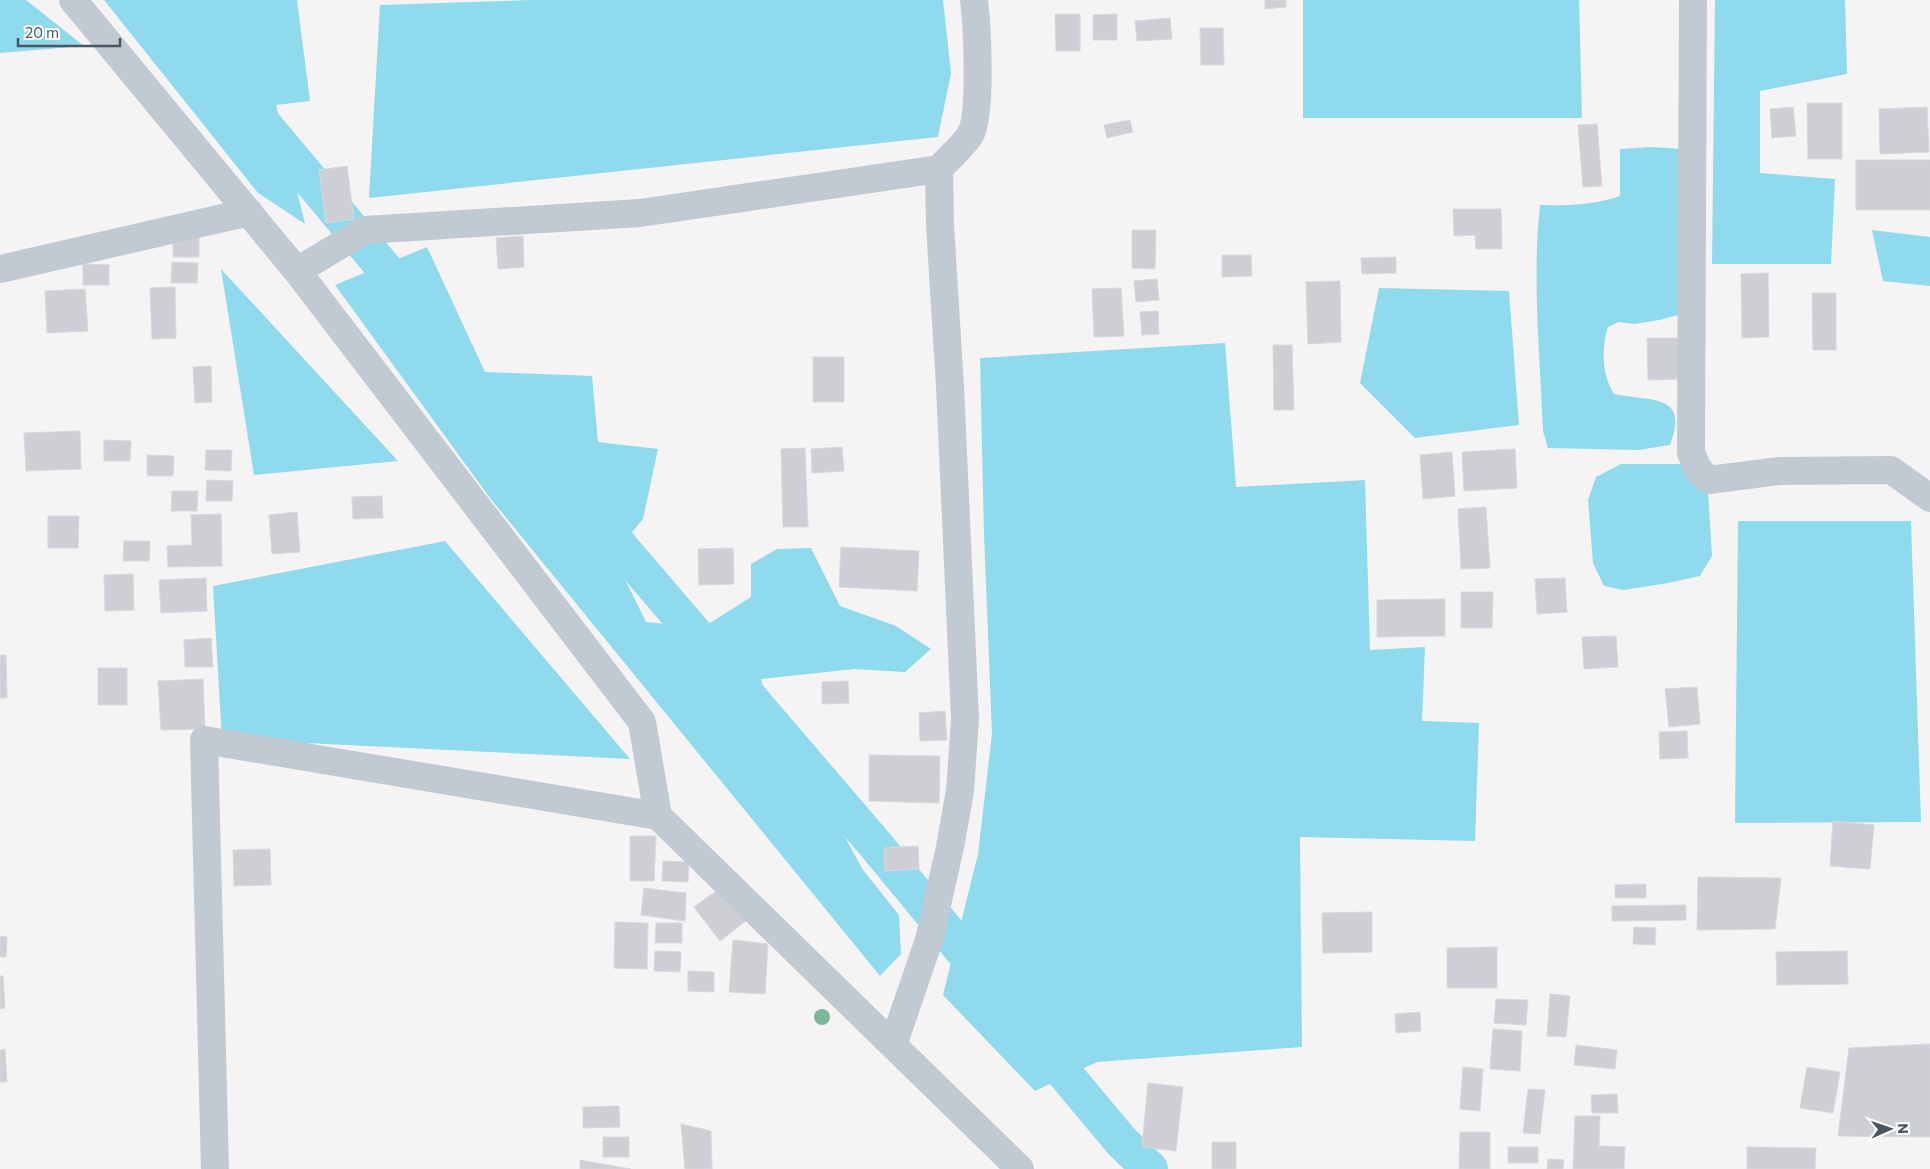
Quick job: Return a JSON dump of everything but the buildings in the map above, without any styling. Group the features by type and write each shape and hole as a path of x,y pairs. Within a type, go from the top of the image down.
{"street":[{"path":"73,0 297,270 642,722 658,816"},
{"path":"297,270 365,230 640,213 939,169 970,135 976,116 977,67 974,0"},
{"path":"1693,0 1691,453 1698,469 1709,480 1780,471 1891,470 1930,498"},
{"path":"893,1045 929,940 950,847 960,791 965,719 950,386 940,225 939,169"},
{"path":"0,269 250,212"},
{"path":"215,1169 204,740 658,816 1020,1169"}],"water":[{"path":"0,0 26,0 84,46 0,53"},
{"path":"104,0 297,0 310,101 276,105 305,224 258,193"},
{"path":"531,0 943,0 951,73 938,137 369,198 380,5"},
{"path":"1303,0 1579,0 1582,118 1303,118"},
{"path":"1715,0 1845,0 1847,74 1760,91 1760,173 1835,179 1831,264 1712,264"},
{"path":"1651,147 1683,149 1682,314 1635,324 1619,322 1608,327 1604,343 1604,361 1607,379 1614,394 1653,400 1671,408 1675,416 1675,428 1670,445 1638,450 1548,448 1543,431 1537,318 1537,261 1540,205 1580,204 1620,196 1620,149"},
{"path":"1872,230 1930,237 1930,286 1883,281"},
{"path":"427,247 485,372 592,376 598,442 658,449 643,519 613,555 646,622 702,628 751,597 751,564 777,549 811,548 840,606 896,626 931,649 905,672 854,669 761,679 776,734 829,808 863,870 899,915 901,954 880,976 490,498 335,285"},
{"path":"221,269 398,461 254,475"},
{"path":"1379,288 1509,291 1519,425 1415,438 1360,383"},
{"path":"1225,343 1236,487 1365,480 1370,650 1425,647 1422,721 1479,723 1475,841 1300,837 1302,1047 1097,1062 1035,1091 943,995 978,854 992,734 984,534 980,358"},
{"path":"1621,464 1680,464 1701,481 1708,492 1712,556 1700,576 1624,590 1604,586 1593,563 1588,500 1596,477"},
{"path":"1738,521 1911,521 1921,822 1735,823"},
{"path":"445,541 630,759 222,739 213,586"}],"waterway":[{"path":"256,115 414,304"},
{"path":"588,509 874,843 988,981"},
{"path":"1035,1038 1121,1141 1150,1169"}]}
